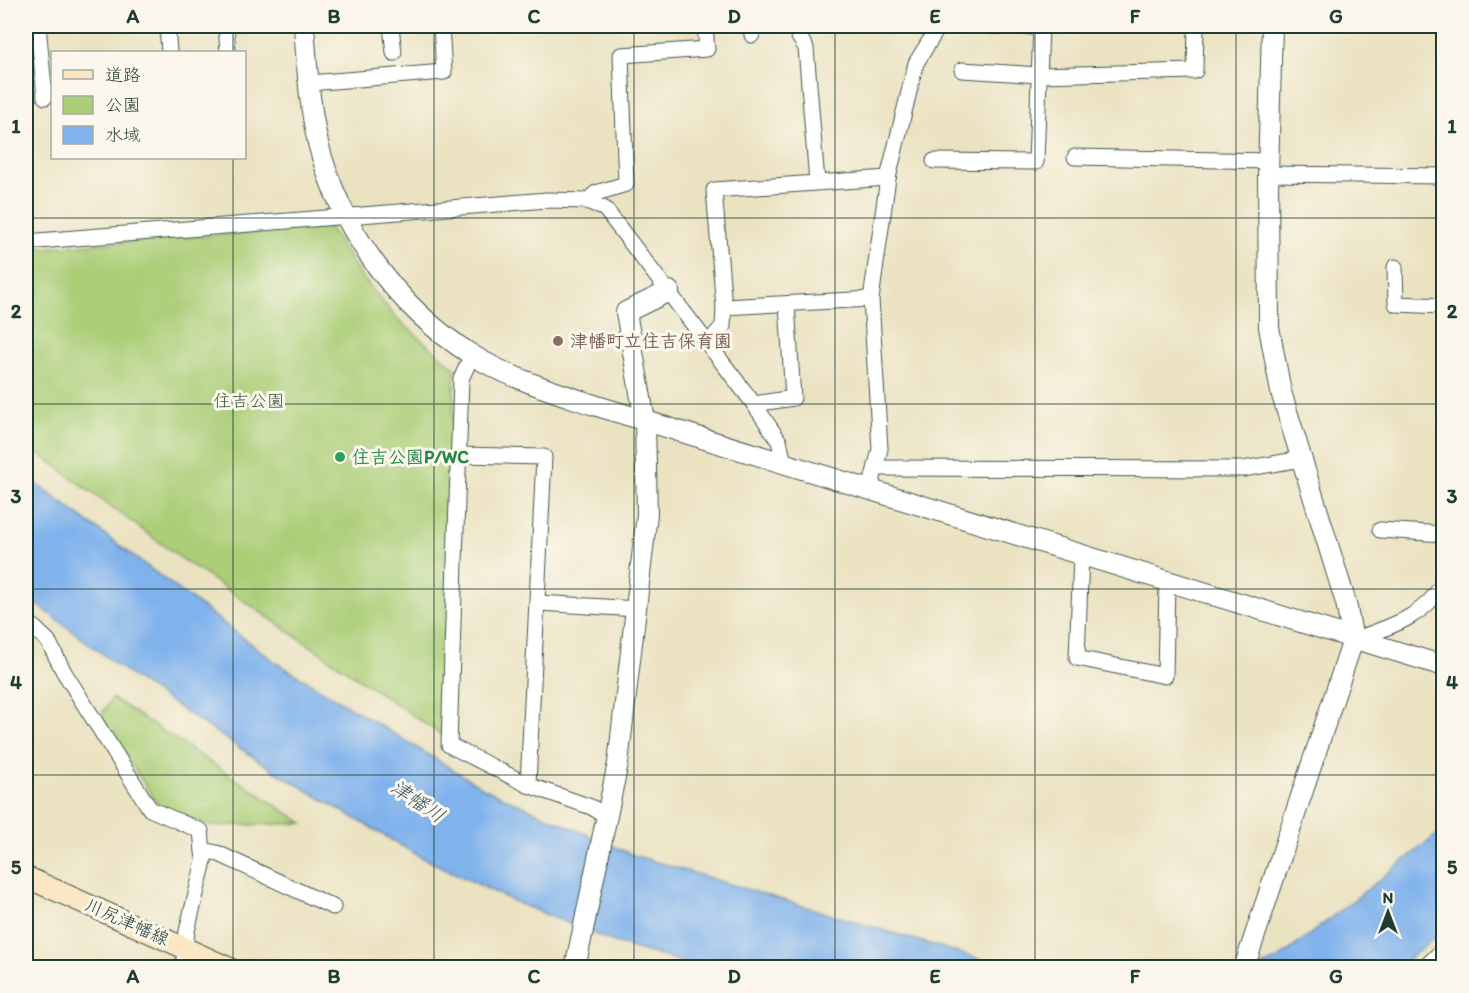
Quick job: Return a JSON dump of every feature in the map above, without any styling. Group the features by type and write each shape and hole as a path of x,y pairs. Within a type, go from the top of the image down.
{"main road":[{"name":"川尻津幡線","path":"26,877 185,958 229,968"}],"street":[{"path":"38,26 45,97"},
{"path":"167,26 169,51"},
{"path":"226,26 228,51"},
{"path":"304,26 309,83 318,142 346,217 366,251 404,298 436,328 472,355 542,387 645,421 1443,666"},
{"path":"391,26 394,53"},
{"path":"309,83 444,72 441,26"},
{"path":"588,201 596,193 626,184 621,55 707,49 705,26"},
{"path":"798,26 799,37 806,48 817,182"},
{"path":"870,490 880,449 871,299 888,178 916,63 939,26"},
{"path":"934,161 1036,162 1041,26 991,26"},
{"path":"962,70 1039,75 1195,71 1196,26"},
{"path":"1244,968 1353,640 1346,603 1281,392 1269,327 1268,168 1272,26"},
{"path":"1075,157 1443,176"},
{"path":"709,342 723,326 724,308 714,190 888,178"},
{"path":"26,242 547,200 588,201 605,209 709,342 779,441 784,464"},
{"path":"1395,267 1396,304 1443,306"},
{"path":"575,968 608,822 618,763 647,514 645,421 626,312 669,291"},
{"path":"724,308 871,299"},
{"path":"754,404 793,398 787,304"},
{"path":"472,355 461,379 450,745 608,822"},
{"path":"459,455 544,458 539,603 528,785"},
{"path":"876,468 1243,470 1301,459"},
{"path":"1380,530 1443,534"},
{"path":"1081,556 1077,658 1165,676 1167,583"},
{"path":"1353,640 1392,626 1422,609 1438,592 1443,580"},
{"path":"539,603 637,609"},
{"path":"26,620 48,641 64,672 150,810 201,831 204,861 187,931 185,958"},
{"path":"203,850 218,853 333,907"},
{"path":"1424,968 1443,949"}],"green space":[{"name":"住吉公園","path":"329,227 359,273 396,318 455,368 442,735 182,559 26,444 26,249"},
{"path":"112,698 303,823 211,826 159,806 100,717"}],"water":[{"name":"津幡川","path":"26,476 277,663 485,789 633,855 1006,967 700,967 622,945 515,902 419,856 276,772 134,678 26,596"},
{"path":"1443,830 1443,931 1399,967 1258,967 1277,960"}],"place":[{"name":"津幡町立住吉保育園","path":"558,341"},
{"name":"住吉公園P/WC","path":"340,457"}]}
